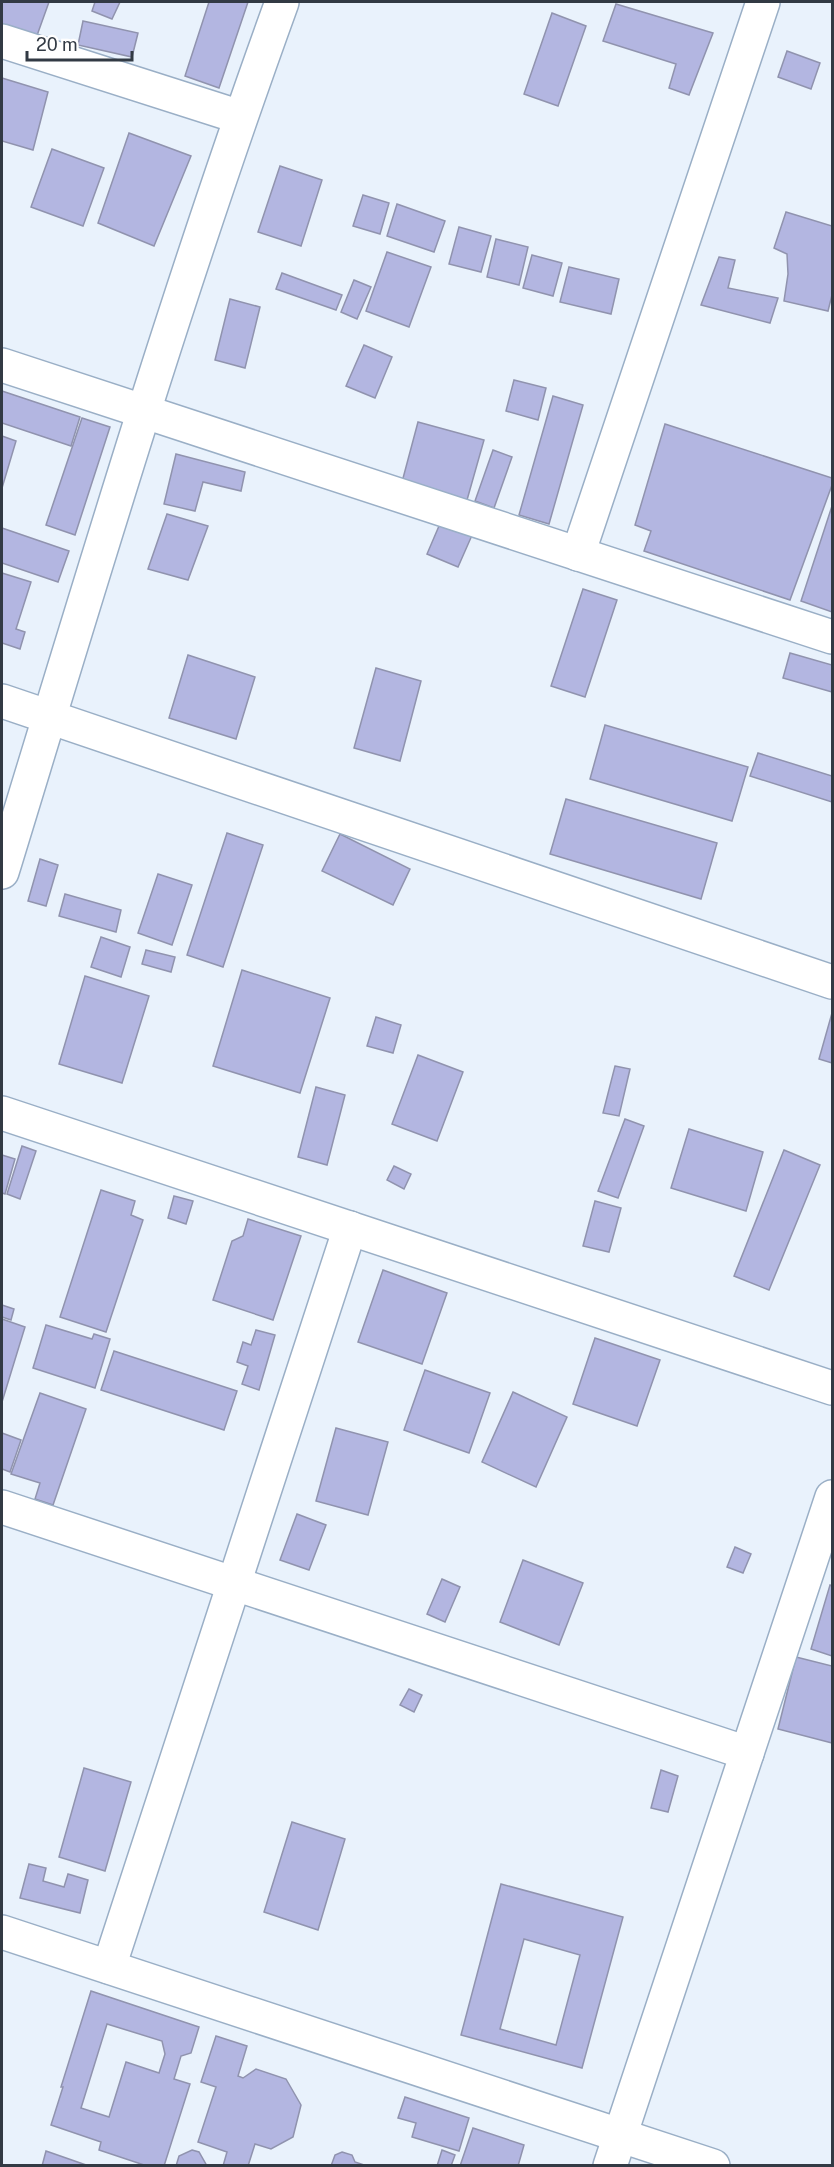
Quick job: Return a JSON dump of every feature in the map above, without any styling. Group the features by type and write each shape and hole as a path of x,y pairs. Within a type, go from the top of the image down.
{"street":[{"path":"2,872 145,412 240,117 282,2"},
{"path":"578,554 763,2"},
{"path":"2,41 240,117"},
{"path":"2,365 832,637"},
{"path":"2,701 832,982"},
{"path":"2,1113 832,1388"},
{"path":"110,1967 350,1228"},
{"path":"610,2166 832,1497"},
{"path":"2,1507 747,1753"},
{"path":"2,1932 713,2166"}],"building":[{"path":"2,2 49,2 35,41 2,30"},
{"path":"95,2 120,2 112,19 92,11"},
{"path":"209,2 248,2 219,88 185,76"},
{"path":"616,4 713,33 689,95 669,88 676,64 603,41"},
{"path":"552,13 586,26 558,106 524,94"},
{"path":"83,21 138,33 132,57 78,45"},
{"path":"787,51 820,63 811,89 778,77"},
{"path":"2,78 48,92 33,150 2,141"},
{"path":"129,133 191,156 154,246 98,223"},
{"path":"52,149 104,168 83,226 31,207"},
{"path":"280,166 322,180 301,246 258,232"},
{"path":"363,195 389,203 380,234 353,226"},
{"path":"397,204 445,221 434,252 387,236"},
{"path":"786,212 832,226 832,295 828,311 784,301 788,274 787,254 774,248"},
{"path":"459,227 491,236 481,272 449,264"},
{"path":"496,239 528,247 519,285 487,277"},
{"path":"387,252 431,267 409,327 366,311"},
{"path":"532,255 562,263 553,296 523,288"},
{"path":"719,257 735,260 728,288 778,298 770,323 701,305"},
{"path":"569,267 619,279 611,314 560,302"},
{"path":"282,273 342,295 336,310 276,289"},
{"path":"354,280 371,287 357,319 341,312"},
{"path":"230,299 260,307 245,368 215,360"},
{"path":"364,345 392,357 375,398 346,386"},
{"path":"514,380 546,388 538,420 506,411"},
{"path":"2,391 80,417 71,446 2,423"},
{"path":"553,396 583,405 549,524 519,515"},
{"path":"82,418 110,427 75,535 46,525"},
{"path":"418,422 484,440 467,500 402,482"},
{"path":"665,424 832,478 832,485 790,600 644,551 651,531 635,525"},
{"path":"2,436 16,441 2,488"},
{"path":"493,450 512,457 494,508 475,501"},
{"path":"176,454 245,472 241,491 203,482 195,511 164,504"},
{"path":"832,506 832,612 801,601"},
{"path":"167,514 208,526 188,580 148,569"},
{"path":"442,519 473,533 458,567 427,554"},
{"path":"2,528 69,551 58,582 2,563"},
{"path":"2,573 31,582 16,629 25,632 20,649 2,643"},
{"path":"583,589 617,600 585,697 551,686"},
{"path":"790,653 832,665 832,692 783,678"},
{"path":"188,655 255,677 236,739 169,718"},
{"path":"376,668 421,681 400,761 354,748"},
{"path":"605,725 748,767 732,821 590,779"},
{"path":"758,753 832,776 832,802 750,776"},
{"path":"566,799 717,843 701,899 550,854"},
{"path":"227,833 263,845 223,967 187,955"},
{"path":"340,834 410,869 393,905 322,871"},
{"path":"40,859 58,865 46,906 28,901"},
{"path":"158,874 192,885 172,945 138,933"},
{"path":"65,894 121,910 116,932 59,916"},
{"path":"101,937 130,947 121,977 91,967"},
{"path":"146,950 175,957 171,972 142,964"},
{"path":"242,970 330,998 300,1093 213,1066"},
{"path":"85,976 149,996 122,1083 59,1064"},
{"path":"832,1013 832,1063 819,1059"},
{"path":"376,1017 401,1025 393,1053 367,1046"},
{"path":"418,1055 463,1072 437,1141 392,1124"},
{"path":"615,1066 630,1069 619,1116 603,1113"},
{"path":"316,1087 345,1095 327,1165 298,1157"},
{"path":"625,1119 644,1126 618,1198 598,1191"},
{"path":"689,1129 763,1152 746,1211 671,1188"},
{"path":"22,1146 36,1151 20,1199 7,1194"},
{"path":"784,1150 820,1165 769,1290 734,1276"},
{"path":"2,1155 15,1159 5,1194 2,1193"},
{"path":"394,1166 411,1174 404,1189 387,1180"},
{"path":"101,1190 135,1201 131,1215 143,1220 106,1332 60,1317"},
{"path":"174,1196 193,1201 186,1224 168,1218"},
{"path":"595,1201 621,1208 609,1252 583,1246"},
{"path":"248,1219 301,1236 273,1320 213,1300 232,1241 243,1236"},
{"path":"383,1270 447,1293 422,1364 358,1342"},
{"path":"2,1305 14,1309 11,1320 2,1317"},
{"path":"2,1319 25,1327 2,1402"},
{"path":"46,1325 92,1339 94,1334 110,1339 95,1388 33,1368"},
{"path":"256,1330 275,1335 259,1390 242,1384 248,1366 237,1362 243,1342 251,1345"},
{"path":"595,1338 660,1360 637,1426 573,1404"},
{"path":"114,1351 237,1391 224,1430 101,1390"},
{"path":"425,1370 490,1393 469,1453 404,1430"},
{"path":"513,1392 567,1417 536,1487 482,1462"},
{"path":"40,1393 86,1409 53,1505 35,1499 40,1483 11,1474"},
{"path":"336,1428 388,1442 368,1515 316,1501"},
{"path":"2,1433 21,1440 10,1472 2,1469"},
{"path":"297,1514 326,1525 309,1570 280,1560"},
{"path":"735,1547 751,1554 743,1573 727,1567"},
{"path":"523,1560 583,1583 559,1645 500,1622"},
{"path":"442,1579 460,1587 445,1622 427,1614"},
{"path":"830,1585 832,1586 832,1656 811,1649"},
{"path":"796,1657 832,1666 832,1743 778,1729"},
{"path":"409,1689 422,1695 414,1712 400,1705"},
{"path":"84,1768 131,1782 105,1871 59,1857"},
{"path":"661,1770 678,1776 668,1812 651,1808"},
{"path":"292,1822 345,1839 318,1930 264,1912"},
{"path":"29,1864 46,1868 43,1881 64,1887 68,1874 88,1880 80,1913 20,1898"},
{"path":"501,1884 623,1917 582,2068 461,2035","holes":["524,1939 580,1955 556,2045 500,2029"]},
{"path":"91,1991 199,2027 191,2053 181,2056 174,2079 190,2084 164,2166 147,2166 99,2150 101,2142 51,2125 63,2087 61,2087","holes":["107,2024 162,2041 165,2054 159,2073 126,2062 109,2117 81,2108"]},
{"path":"216,2036 247,2046 238,2076 243,2078 256,2069 286,2079 301,2105 293,2137 271,2149 255,2144 248,2166 223,2166 227,2152 198,2142 216,2087 201,2082"},
{"path":"405,2097 469,2118 459,2151 412,2137 416,2123 398,2118"},
{"path":"473,2128 524,2145 518,2166 460,2166"},
{"path":"192,2150 199,2152 207,2166 176,2166 179,2156"},
{"path":"442,2150 455,2155 451,2166 437,2166"},
{"path":"46,2151 89,2166 42,2166"},
{"path":"342,2152 352,2155 355,2162 367,2166 331,2166 335,2155"}]}
